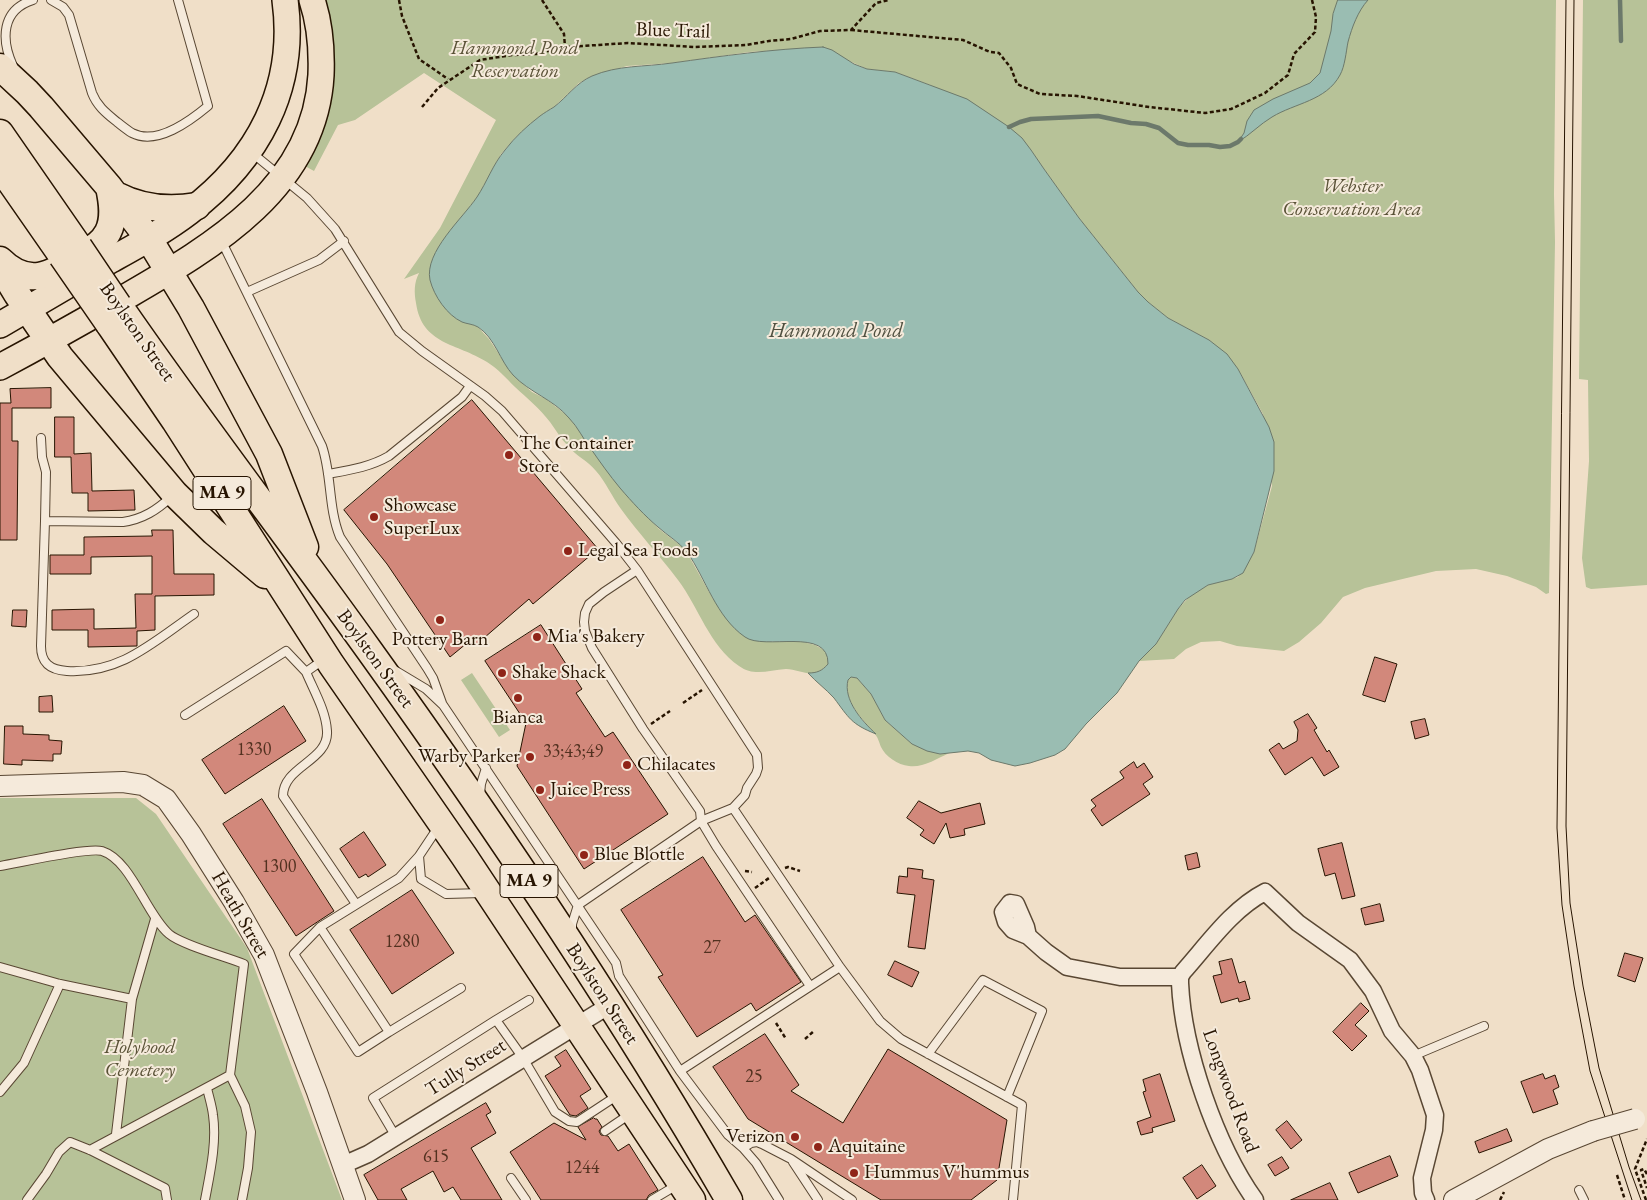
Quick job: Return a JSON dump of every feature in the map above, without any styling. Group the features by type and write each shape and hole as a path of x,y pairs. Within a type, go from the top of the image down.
{"highway":[{"path":"0,67 27,92 112,191 149,238 191,308 268,454 318,580"},
{"name":"Boylston Street","path":"0,133 70,252"},
{"name":"Boylston Street","path":"0,167 70,252 117,319 186,402 370,652 489,821 577,954 729,1200"},
{"path":"112,191 132,202 154,208 198,206"},
{"path":"0,260 17,272 33,277 41,277 57,271 92,249 106,237 112,214 112,191"},
{"path":"0,266 48,341 175,494 214,532 283,589"},
{"name":"Boylston Street","path":"117,319 175,421 327,658 489,893 686,1191"}],"main road":[{"path":"0,325 172,225 198,206 220,185 250,151 274,107 283,78 288,43 288,18 285,0"},
{"path":"0,367 170,272 220,238 254,209 282,178 298,155 316,108 320,84 321,43 312,0"}],"street":[{"name":"Heath Street","path":"0,786 123,782 143,785 166,799 196,841 234,902 254,959 317,1092 355,1200"},
{"path":"1028,936 1067,967 1120,977 1180,977 1232,916 1265,892 1298,923 1350,960 1373,990 1392,1031 1413,1056 1420,1070 1435,1115 1434,1130 1422,1178 1423,1193 1426,1200"},
{"name":"Longwood Road","path":"1180,977 1184,1024 1198,1077 1218,1131 1237,1172 1255,1200"},
{"name":"Tully Street","path":"343,1165 367,1155 610,1005"},
{"path":"1456,1200 1548,1149 1593,1131 1641,1118"}],"lane":[{"path":"27,92 6,50 5,33 8,21 14,11 22,4 33,0"},
{"path":"51,0 63,7 69,15 96,102 133,134 148,136 173,130 208,106 178,0"},
{"path":"250,151 318,209 344,241 355,263 399,332 493,403 521,432 616,543 637,570 757,755 758,768 756,774 746,788 745,795 733,808 701,821 578,905 572,924 577,954"},
{"path":"220,238 322,446 328,474 334,522 340,537 428,668 443,704 616,963 619,976 680,1071 728,1135 756,1163 780,1200"},
{"path":"247,292 320,260 344,241"},
{"path":"328,474 366,467 376,464 389,456 462,397 470,386"},
{"path":"41,438 42,457 46,472 40,646 43,660 47,665 54,669 73,671 103,669 138,652 194,614"},
{"path":"45,521 123,522 135,520 155,510 175,494"},
{"path":"637,570 589,604 585,613 585,632 592,648 643,729 700,811 701,821 810,986"},
{"path":"186,715 286,651 306,672 323,714 327,732 322,750 288,779 283,790 283,796 356,904"},
{"path":"370,652 426,689 443,704"},
{"path":"306,672 327,658"},
{"path":"486,768 480,784 480,795 489,821"},
{"path":"733,808 840,967 871,1010 890,1031 1022,1105 1012,1200"},
{"path":"441,823 419,856 399,878 320,927 294,954 358,1052 461,988"},
{"path":"0,866 77,853 102,851 116,860 127,872 155,919 170,935 254,959 230,1075 245,1106 250,1132 248,1168 242,1200"},
{"path":"419,856 421,879 446,894 489,893"},
{"path":"116,1134 132,999 155,919"},
{"path":"320,927 389,1032"},
{"path":"680,1071 840,967"},
{"path":"0,968 60,984 132,999"},
{"path":"928,1054 983,980 1042,1011 1007,1097"},
{"path":"0,1092 24,1063 60,984"},
{"path":"396,1137 373,1098 529,1000"},
{"path":"496,1020 523,1058 555,1112 569,1121 577,1122 628,1102"},
{"path":"1413,1056 1484,1026"},
{"path":"90,1150 116,1134 230,1075"},
{"path":"205,1200 211,1169 214,1134 214,1114 207,1088"},
{"path":"605,1131 628,1102"},
{"path":"27,1200 59,1152 70,1142 90,1150 165,1188 168,1200"},
{"path":"743,1148 756,1142 791,1159 852,1200"},
{"path":"791,1159 818,1200"},
{"path":"511,1178 526,1200"},
{"path":"1579,1190 1584,1200"},
{"path":"652,1200 686,1191"}],"path":[{"path":"399,0 402,16 419,59 448,79"},
{"path":"542,0 564,34 566,47"},
{"path":"851,30 876,3 889,0"},
{"name":"Blue Trail","path":"422,107 448,79 480,60 512,55 536,54 566,47 628,43 695,47 746,46 791,39 820,31 851,30 963,40 999,54 1011,68 1017,84 1040,94 1077,96 1205,113 1230,109 1266,93 1288,75 1294,54 1314,32 1316,17 1312,0"},
{"path":"682,703 704,688"},
{"path":"650,724 670,711"},
{"path":"784,869 788,867 800,871"},
{"path":"752,890 770,877"},
{"path":"776,1023 786,1039"},
{"path":"805,1039 814,1031"},
{"path":"1646,1200 1634,1169 1647,1139"},
{"path":"1647,1174 1644,1169 1641,1170 1647,1188"},
{"path":"1617,1175 1625,1200"}],"green space":[{"name":"Webster Conservation Area","path":"321,0 1556,0 1555,242 1549,593 1546,594 1536,587 1507,576 1476,569 1436,571 1365,588 1343,597 1321,623 1299,642 1284,651 1237,646 1220,641 1201,642 1186,649 1174,659 1139,661 1156,644 1178,609 1191,595 1208,585 1238,577 1254,552 1272,486 1263,414 1238,369 1209,340 1168,318 1138,292 1079,218 1031,150 930,85 895,72 867,69 812,48 749,52 672,63 627,66 590,77 579,83 555,106 540,116 516,137 501,154 479,195 439,246 463,322 477,326 489,339 512,374 532,392 546,399 569,417 620,487 659,529 685,549 713,599 772,642 800,641 815,645 824,650 828,656 828,664 816,673 786,669 756,672 745,669 739,666 720,648 678,580 628,518 593,467 571,450 542,413 498,371 487,362 433,335 425,327 420,317 415,291 419,273 404,279 440,228 496,120 424,73 355,120 338,125 314,171 303,165"},
{"path":"1583,0 1647,0 1647,585 1591,589 1586,587 1582,558 1589,461 1588,380 1579,379"},
{"path":"472,673 510,730 499,737 461,680"},
{"path":"851,677 857,678 871,694 885,720 912,744 940,754 949,753 919,766 901,764 889,757 851,702 847,688 848,680"},
{"name":"Holyhood Cemetery","path":"0,798 136,798 156,814 247,948 342,1200 0,1200"}],"water":[{"path":"1338,0 1368,0 1353,25 1343,67 1334,84 1318,96 1272,117 1238,142 1254,110 1273,99 1310,83 1320,73 1331,31 1333,14"},
{"name":"Hammond Pond","path":"823,47 867,69 895,72 967,99 1022,138 1079,218 1138,292 1168,318 1209,340 1227,354 1238,369 1269,427 1274,442 1274,471 1254,552 1243,573 1232,579 1208,585 1185,600 1156,644 1139,661 1117,693 1086,724 1065,749 1055,755 1030,763 1015,766 991,760 979,753 968,751 940,754 927,751 912,744 885,720 871,694 857,678 851,677 848,680 847,688 851,702 865,723 876,734 851,720 834,698 808,673 819,671 828,664 826,653 818,646 807,642 754,641 735,629 726,619 694,563 681,545 639,509 605,469 578,429 563,411 527,387 513,375 484,332 476,326 456,319 446,310 430,280 433,258 439,247 477,197 501,155 526,128 586,79 602,72 621,68 766,51"}],"building":[{"path":"51,388 51,408 12,408 12,441 18,441 17,540 0,540 0,403 11,403 10,389"},
{"path":"472,400 598,549 533,604 529,599 477,644 472,639 450,657 387,564 344,510"},
{"path":"55,417 74,417 74,454 91,453 92,491 134,490 135,510 88,511 88,493 72,493 71,457 55,457"},
{"path":"152,530 173,530 174,574 214,574 214,595 155,596 155,630 137,631 137,646 88,647 88,630 52,630 52,610 94,609 94,629 136,628 135,594 152,594 152,556 91,557 91,574 50,574 50,555 84,555 84,537 152,536"},
{"path":"13,610 27,610 26,627 12,626"},
{"path":"541,625 582,689 576,693 605,737 613,732 668,814 584,869 517,766 526,723 485,661"},
{"path":"1375,657 1397,664 1385,702 1363,695"},
{"path":"52,696 53,712 39,712 39,697"},
{"path":"284,706 306,741 225,794 202,760"},
{"path":"1308,714 1317,728 1314,730 1327,752 1329,750 1339,767 1324,776 1312,757 1285,775 1269,750 1279,743 1283,749 1297,741 1298,730 1294,722"},
{"path":"1425,719 1429,735 1415,739 1411,722"},
{"path":"5,726 23,726 23,734 49,735 49,740 62,741 61,754 53,754 53,761 22,760 22,765 4,764"},
{"path":"1134,762 1137,768 1144,763 1153,777 1143,784 1150,794 1102,826 1091,810 1096,806 1091,800 1124,778 1120,772"},
{"path":"262,799 334,911 296,936 223,824"},
{"path":"919,801 941,813 980,803 985,824 964,829 965,835 950,838 946,823 934,844 920,835 924,830 907,818"},
{"path":"364,832 386,865 368,877 366,874 359,878 340,849"},
{"path":"1342,843 1355,896 1342,899 1335,873 1325,876 1318,849"},
{"path":"1197,853 1200,867 1188,870 1185,856"},
{"path":"703,857 745,922 755,915 801,982 756,1011 751,1003 697,1037 658,977 663,975 621,910"},
{"path":"908,868 923,870 922,878 934,880 925,949 908,947 915,895 897,893 899,876 907,877"},
{"path":"412,890 454,953 392,994 350,930"},
{"path":"1380,904 1384,921 1365,925 1361,909"},
{"path":"1625,953 1643,958 1635,982 1618,976"},
{"path":"1232,959 1239,983 1245,981 1250,999 1239,1002 1238,998 1221,1003 1213,976 1222,974 1219,962"},
{"path":"895,961 919,972 912,987 888,975"},
{"path":"1361,1003 1369,1011 1355,1025 1367,1036 1352,1051 1333,1032"},
{"path":"765,1034 799,1085 791,1091 843,1123 888,1049 1007,1120 997,1180 971,1200 881,1200 748,1119 713,1067"},
{"path":"566,1050 591,1089 580,1096 588,1108 576,1116 570,1115 545,1076 561,1066 555,1057"},
{"path":"1160,1074 1175,1121 1152,1128 1153,1132 1141,1135 1137,1122 1151,1117 1143,1092 1146,1091 1143,1080"},
{"path":"1543,1074 1545,1079 1555,1075 1559,1087 1553,1090 1558,1104 1533,1113 1521,1082"},
{"path":"486,1103 491,1112 486,1115 496,1133 471,1148 502,1200 461,1200 453,1187 444,1192 433,1171 401,1189 407,1200 378,1200 364,1175"},
{"path":"594,1118 597,1119 602,1127 599,1131 601,1135 608,1136 618,1151 629,1144 658,1190 649,1195 646,1200 541,1200 510,1152 554,1123 586,1140 578,1127"},
{"path":"1287,1121 1302,1140 1291,1149 1276,1130"},
{"path":"1507,1129 1512,1141 1479,1153 1475,1142"},
{"path":"1390,1156 1398,1176 1358,1193 1349,1173"},
{"path":"1282,1157 1289,1168 1275,1176 1268,1165"},
{"path":"1202,1165 1216,1186 1197,1199 1183,1178"},
{"path":"1330,1183 1338,1200 1291,1200"}],"waterway":[{"path":"1620,0 1621,41"},
{"path":"1009,127 1031,119 1098,116 1159,128 1178,143 1188,145 1230,146 1241,139"}],"tram line":[{"path":"1566,0 1557,828 1562,905 1574,986 1590,1071 1632,1200"},
{"path":"1574,0 1566,826 1570,903 1583,986 1599,1068 1641,1200"}],"place":[{"name":"The Container Store","path":"509,455"},
{"name":"Showcase SuperLux","path":"374,517"},
{"name":"Legal Sea Foods","path":"568,551"},
{"name":"Pottery Barn","path":"440,620"},
{"name":"Mia's Bakery","path":"537,637"},
{"name":"Shake Shack","path":"502,673"},
{"name":"Bianca","path":"518,698"},
{"name":"Warby Parker","path":"530,757"},
{"name":"Chilacates","path":"627,765"},
{"name":"Juice Press","path":"540,790"},
{"name":"Blue Blottle","path":"584,855"},
{"name":"Verizon","path":"795,1137"},
{"name":"Aquitaine","path":"818,1147"},
{"name":"Hummus V'hummus","path":"854,1173"}],"park label":[{"name":"Hammond Pond Reservation","path":"515,60"}]}
